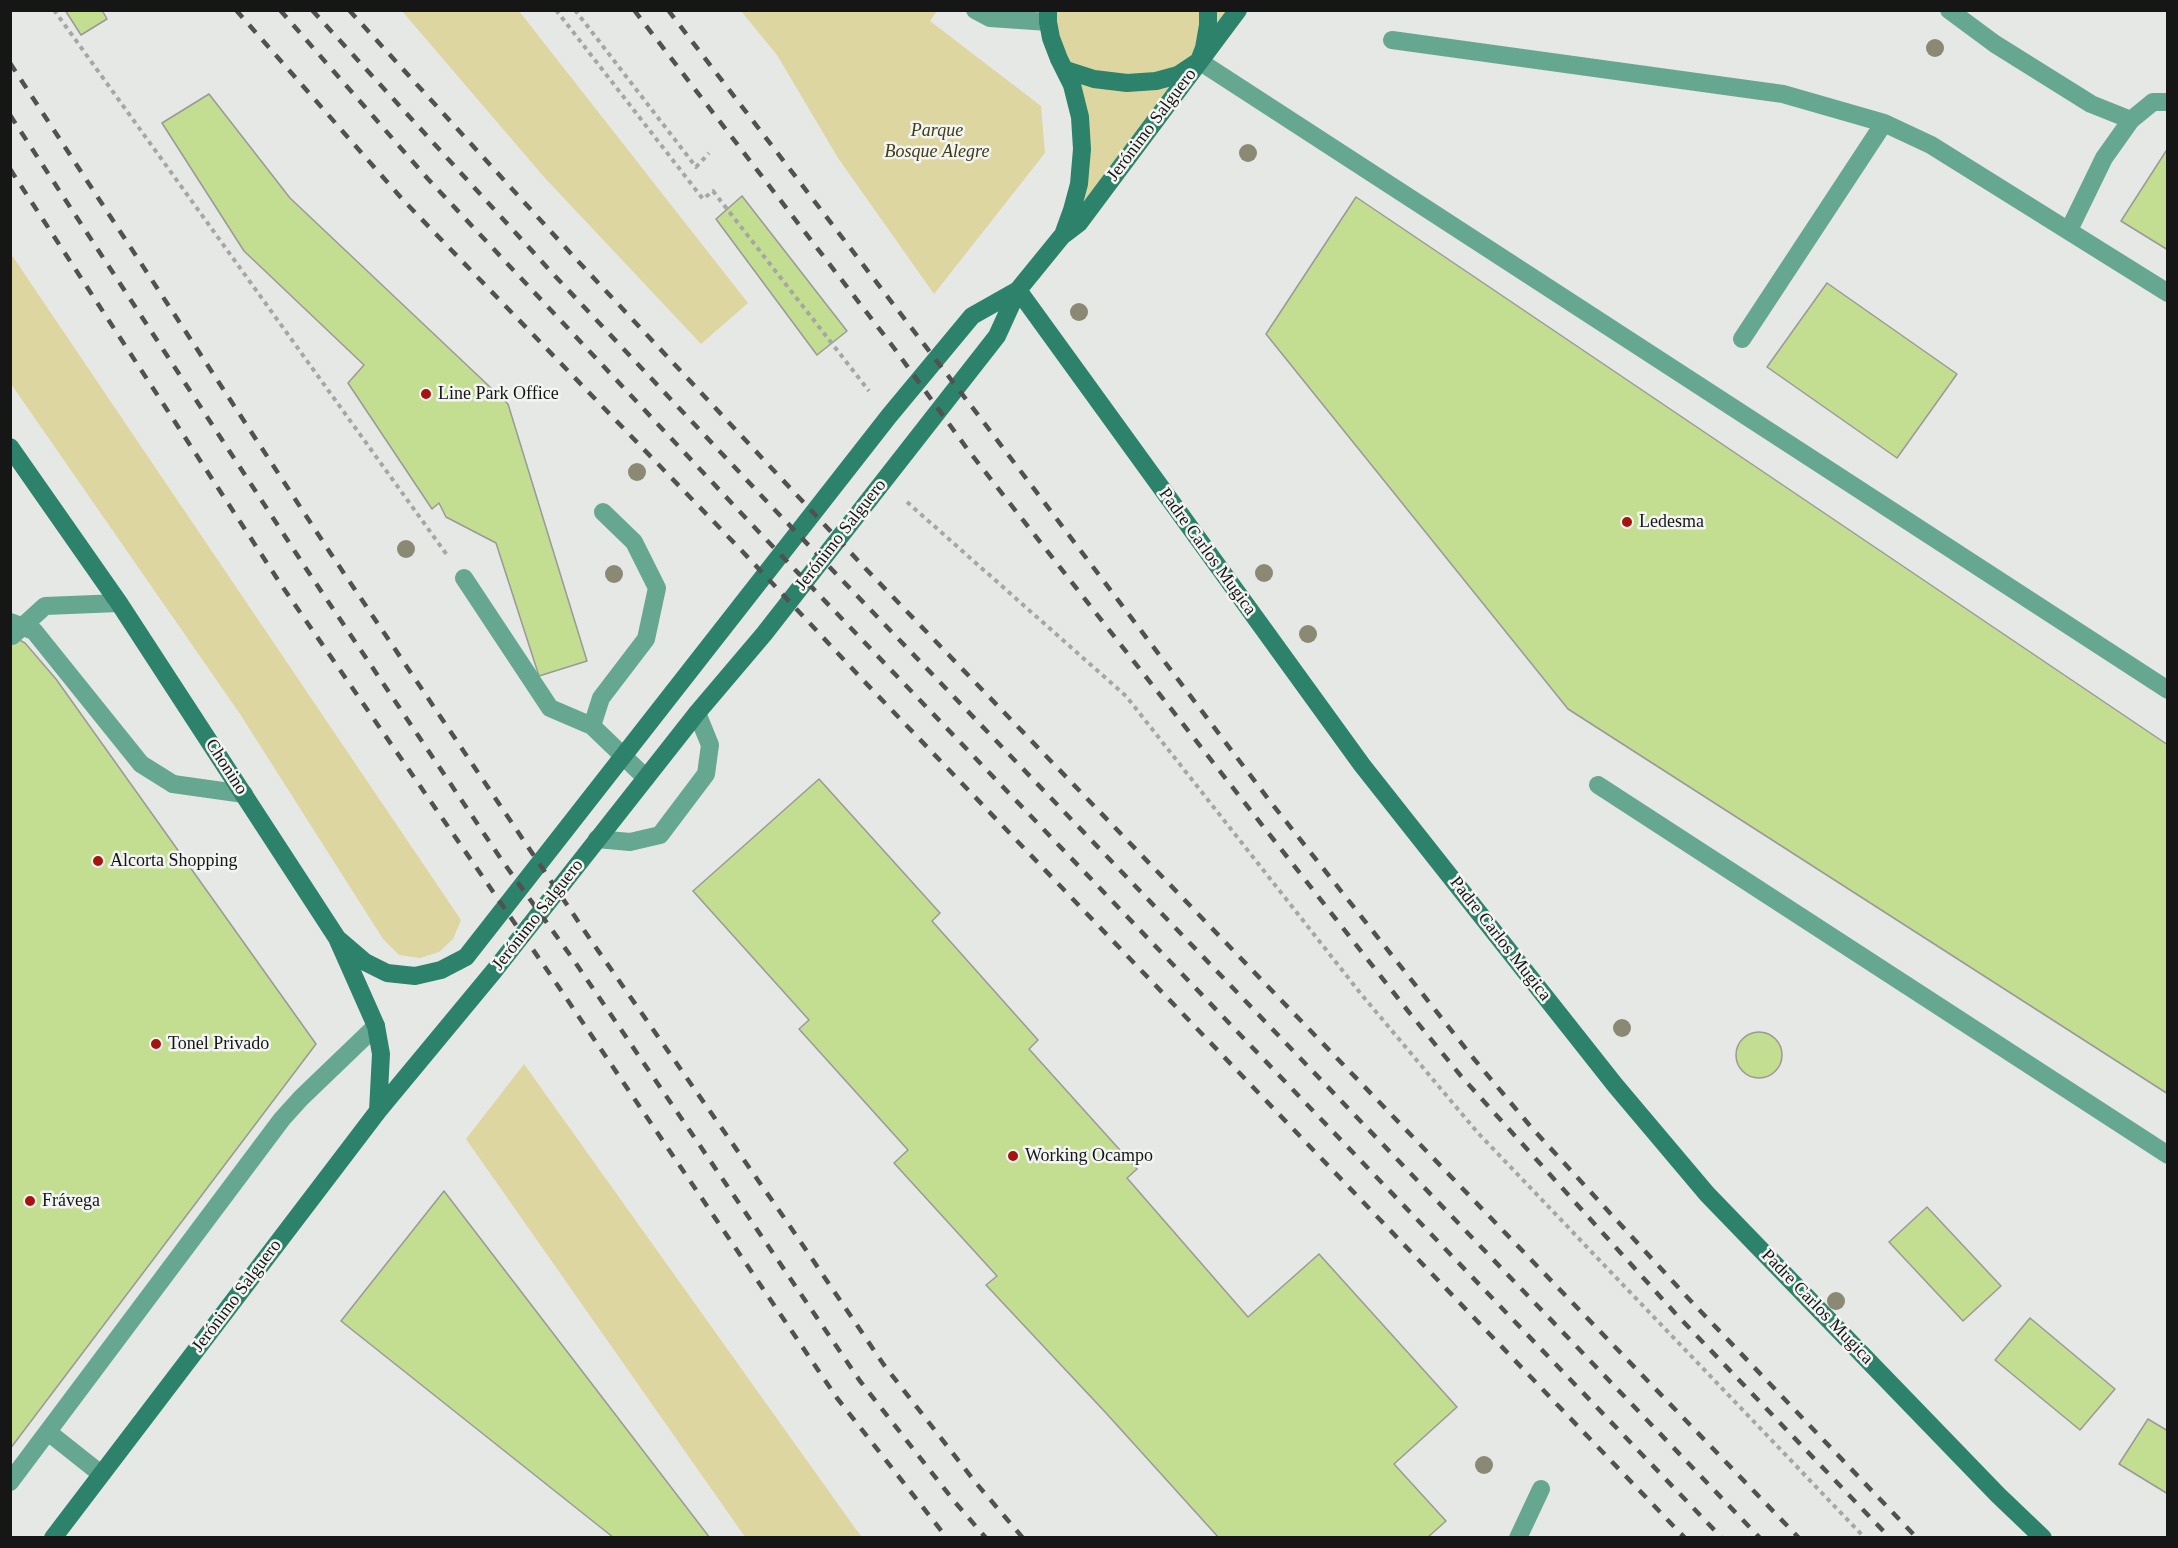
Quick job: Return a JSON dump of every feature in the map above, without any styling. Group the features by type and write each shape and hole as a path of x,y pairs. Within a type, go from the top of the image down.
{"street":[{"path":"975,10 990,18 1048,16"},
{"path":"1066,70 1094,79 1127,83 1156,81 1178,75 1199,61 1204,48 1208,10"},
{"name":"Jerónimo Salguero","path":"53,1538 378,1111 494,971 697,713 764,634 884,482 997,336 1018,290 1062,236 1079,223 1238,10"},
{"path":"1949,10 1995,44 2091,105 2131,120"},
{"name":"Jerónimo Salguero","path":"1048,16 1059,59 1072,85 1080,117 1082,149 1079,184 1062,236"},
{"path":"1392,40 1783,94 1884,123 1931,146 2168,293"},
{"path":"1199,61 2168,690"},
{"path":"2068,230 2104,159 2131,120 2153,102 2168,102"},
{"path":"1742,339 1884,123"},
{"name":"Jerónimo Salguero","path":"337,938 365,962 387,972 415,976 441,970 466,957 889,416 972,316 1018,290"},
{"name":"Padre Carlos Mugica","path":"1018,290 1362,765 1615,1085 1707,1194 1990,1487 2043,1538"},
{"name":"Chonino","path":"10,447 119,603 337,938 376,1026 381,1054 378,1111"},
{"path":"592,726 601,698 646,639 657,588 634,542 603,512"},
{"path":"464,578 550,708 592,726 646,778"},
{"path":"11,629 45,606 119,603"},
{"path":"11,629 34,632 141,764 174,784 244,794"},
{"path":"597,839 630,842 660,835 706,774 710,745 697,713"},
{"path":"1598,785 2168,1155"},
{"path":"10,1482 282,1119 376,1026"},
{"path":"48,1432 101,1473"},
{"path":"1518,1538 1540,1489"}],"path":[{"path":"54,10 464,578"},
{"path":"556,10 703,200 713,191 889,416"},
{"path":"575,10 696,167 709,153"},
{"path":"884,482 1126,696 1361,994 1478,1133 1865,1538"}],"green space":[{"path":"402,11 519,11 748,303 701,344 544,177"},
{"name":"Parque Bosque Alegre","path":"741,11 937,11 930,21 1041,106 1045,153 934,294 838,158 777,55"},
{"path":"1048,11 1238,11 1079,223 1082,149"},
{"path":"11,254 461,920 453,939 439,952 420,958 399,955 383,939 240,714 11,384"},
{"path":"524,1064 862,1537 745,1537 466,1139"}],"building":[{"path":"65,10 102,10 107,19 81,35"},
{"name":"Line Park Office","path":"209,94 290,198 508,404 587,661 539,676 496,543 446,517 439,503 432,509 348,383 364,365 244,251 162,123"},
{"path":"2168,148 2168,250 2121,221"},
{"path":"742,196 847,331 817,355 716,219"},
{"name":"Ledesma","path":"1356,197 2168,745 2168,1094 1568,709 1266,334"},
{"path":"1827,283 1957,374 1897,458 1767,367"},
{"name":"Alcorta Shopping","path":"10,635 25,643 56,679 316,1044 10,1449"},
{"name":"Working Ocampo","path":"819,779 940,913 932,921 1038,1040 1029,1049 1137,1169 1127,1178 1248,1317 1319,1254 1457,1407 1394,1464 1446,1521 1427,1538 1219,1538 986,1285 997,1276 894,1163 908,1150 799,1029 809,1020 693,891"},
{"path":"1759,1032 1775,1039 1782,1055 1775,1071 1759,1078 1743,1071 1736,1055 1743,1039"},
{"path":"444,1191 710,1538 614,1538 341,1321"},
{"path":"1927,1207 2001,1286 1963,1321 1889,1242"},
{"path":"2030,1318 2115,1389 2080,1430 1995,1360"},
{"path":"2148,1419 2168,1431 2168,1494 2119,1464"}],"railway":[{"path":"236,10 404,201 742,551 1685,1538"},
{"path":"280,10 428,179 757,530 1722,1538"},
{"path":"312,10 555,276 773,508 1760,1538"},
{"path":"349,10 575,258 865,568 1799,1538"},
{"path":"634,10 894,348 968,450 1461,1076 1675,1313 1890,1538"},
{"path":"668,10 1269,800 1474,1059 1531,1127 1688,1298 1917,1538"},
{"path":"10,63 331,554 590,939 884,1365 976,1483 1023,1538"},
{"path":"10,115 307,570 501,859 575,962 860,1381 986,1538"},
{"path":"10,169 282,586 556,983 837,1398 947,1538"}],"place":[{"name":"Line Park Office","path":"426,394"},
{"name":"Ledesma","path":"1627,522"},
{"name":"Alcorta Shopping","path":"98,861"},
{"name":"Tonel Privado","path":"156,1044"},
{"name":"Working Ocampo","path":"1013,1156"},
{"name":"Frávega","path":"30,1201"}]}
